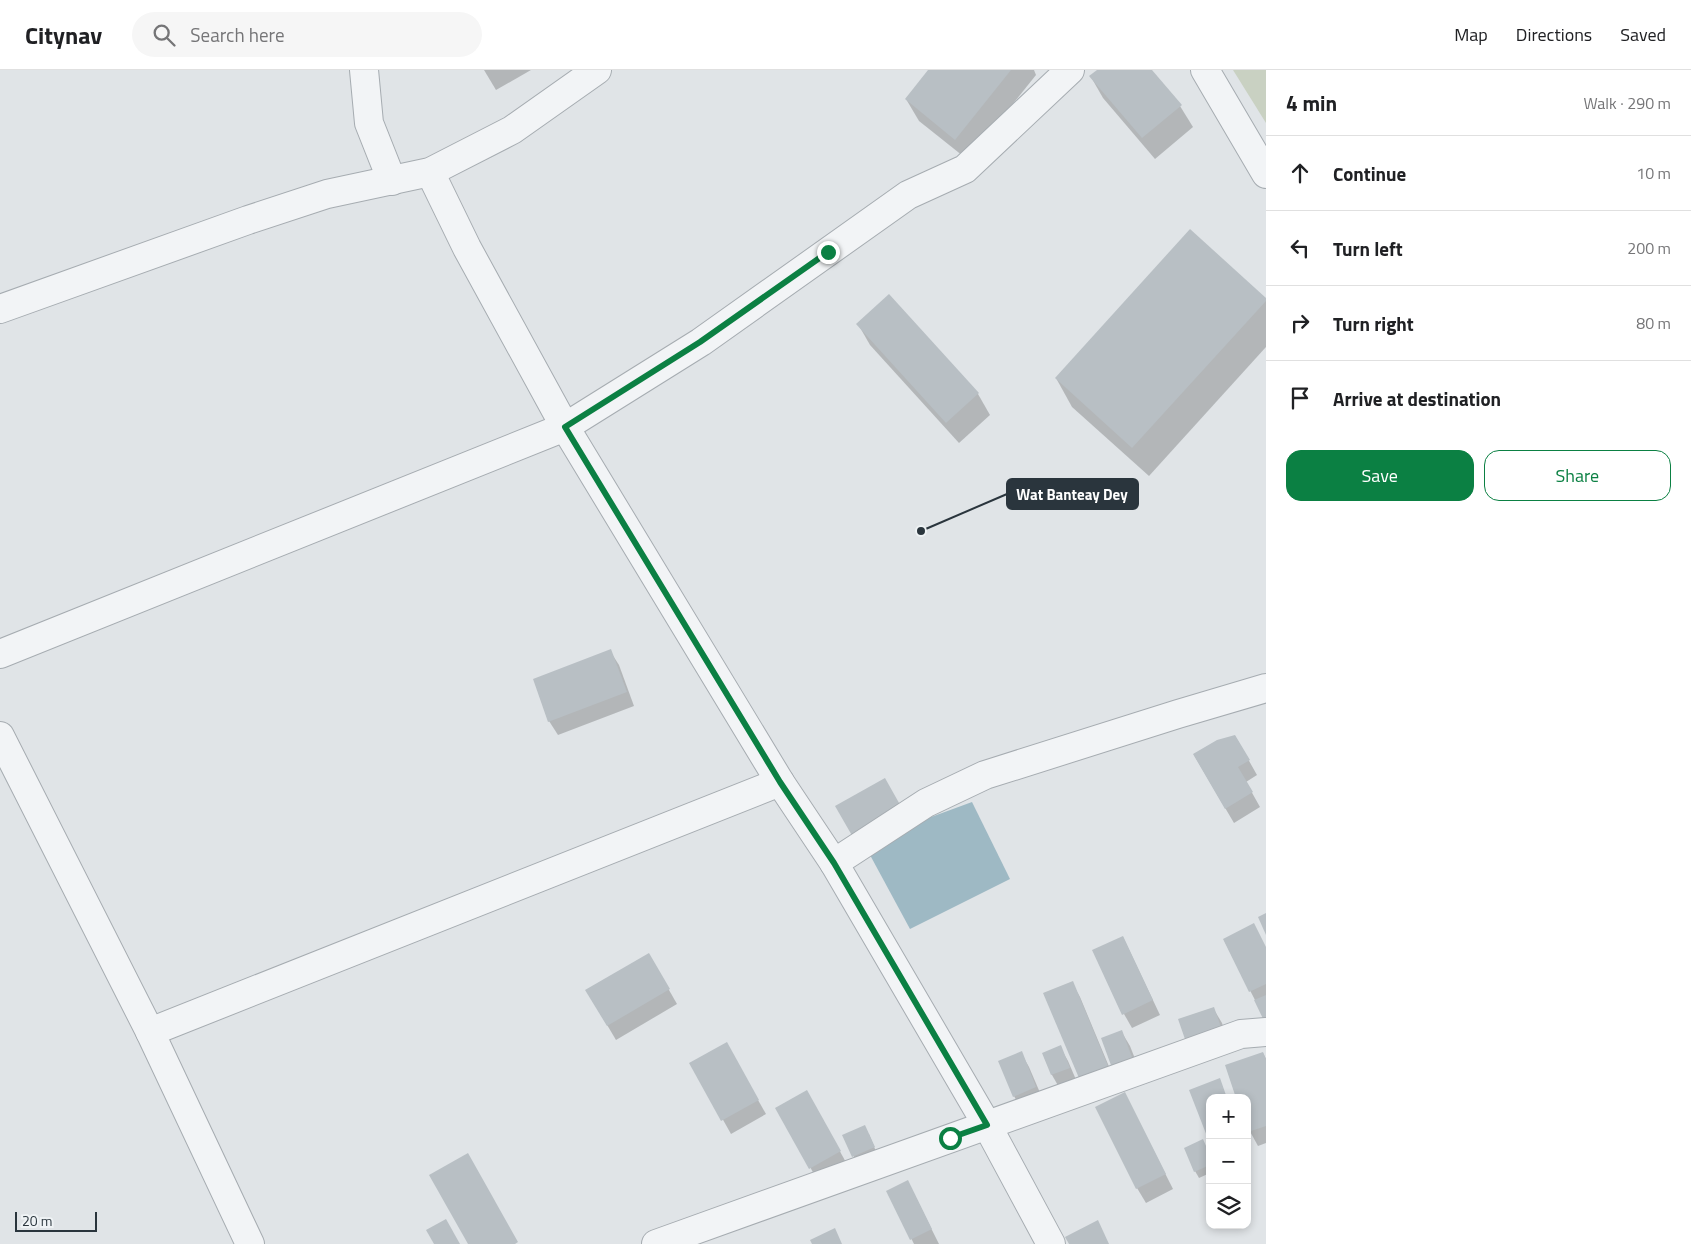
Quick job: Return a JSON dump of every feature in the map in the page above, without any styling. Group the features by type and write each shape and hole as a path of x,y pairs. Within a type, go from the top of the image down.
{"street":[{"path":"364,70 369,123 392,181"},
{"path":"0,309 248,220 327,194 430,172 512,130 597,70"},
{"path":"0,654 565,427 700,342 908,195 965,169 1070,70"},
{"path":"1205,70 1266,174"},
{"path":"430,172 467,248 565,427 780,782 834,863 987,1125 1051,1244"},
{"path":"834,863 926,803 985,775 1266,688"},
{"path":"0,736 150,1032 250,1244"},
{"path":"150,1032 780,782"},
{"path":"656,1244 1241,1034 1266,1032"}],"green space":[{"path":"1233,70 1266,70 1266,123"}],"water":[{"path":"972,802 1010,879 910,929 870,855 923,820"}],"building":[{"path":"928,70 1011,70 955,140 905,99"},
{"path":"1097,70 1152,70 1182,105 1142,138 1089,76"},
{"path":"1190,229 1266,298 1266,301 1132,448 1055,378"},
{"path":"889,294 979,393 946,423 856,324"},
{"path":"611,649 627,692 548,722 533,679"},
{"path":"1235,735 1250,760 1238,767 1253,792 1225,809 1193,754 1217,740"},
{"path":"885,778 903,810 854,839 835,806"},
{"path":"1266,913 1266,935 1258,917"},
{"path":"1254,923 1266,947 1266,984 1249,992 1223,939"},
{"path":"1123,936 1153,1000 1122,1015 1092,950"},
{"path":"649,953 670,989 607,1026 585,990"},
{"path":"1073,981 1108,1066 1079,1078 1043,993"},
{"path":"1266,995 1266,1025 1254,1000"},
{"path":"1214,1007 1223,1033 1187,1045 1178,1019"},
{"path":"1122,1030 1133,1060 1112,1068 1101,1038"},
{"path":"727,1042 759,1100 721,1121 689,1063"},
{"path":"1061,1045 1070,1068 1051,1075 1042,1053"},
{"path":"1022,1051 1036,1087 1013,1097 998,1061"},
{"path":"1263,1052 1266,1059 1266,1126 1251,1131 1251,1094 1235,1094 1225,1065"},
{"path":"1220,1078 1226,1094 1206,1094 1206,1134 1189,1090"},
{"path":"807,1090 841,1151 809,1169 775,1108"},
{"path":"1125,1092 1166,1174 1136,1189 1095,1107"},
{"path":"865,1125 875,1147 852,1157 842,1135"},
{"path":"1203,1139 1206,1146 1206,1167 1194,1172 1184,1148"},
{"path":"468,1153 518,1242 515,1244 468,1244 429,1175"},
{"path":"908,1180 932,1229 910,1240 886,1191"},
{"path":"446,1219 460,1244 434,1244 426,1230"},
{"path":"1098,1220 1109,1244 1069,1244 1065,1237"},
{"path":"835,1228 842,1244 812,1244 810,1240"}],"place":[{"name":"Wat Banteay Dey","path":"921,531"}],"route":[{"path":"828,252 700,342 565,427 780,782 834,863 987,1125 950,1138"}]}
